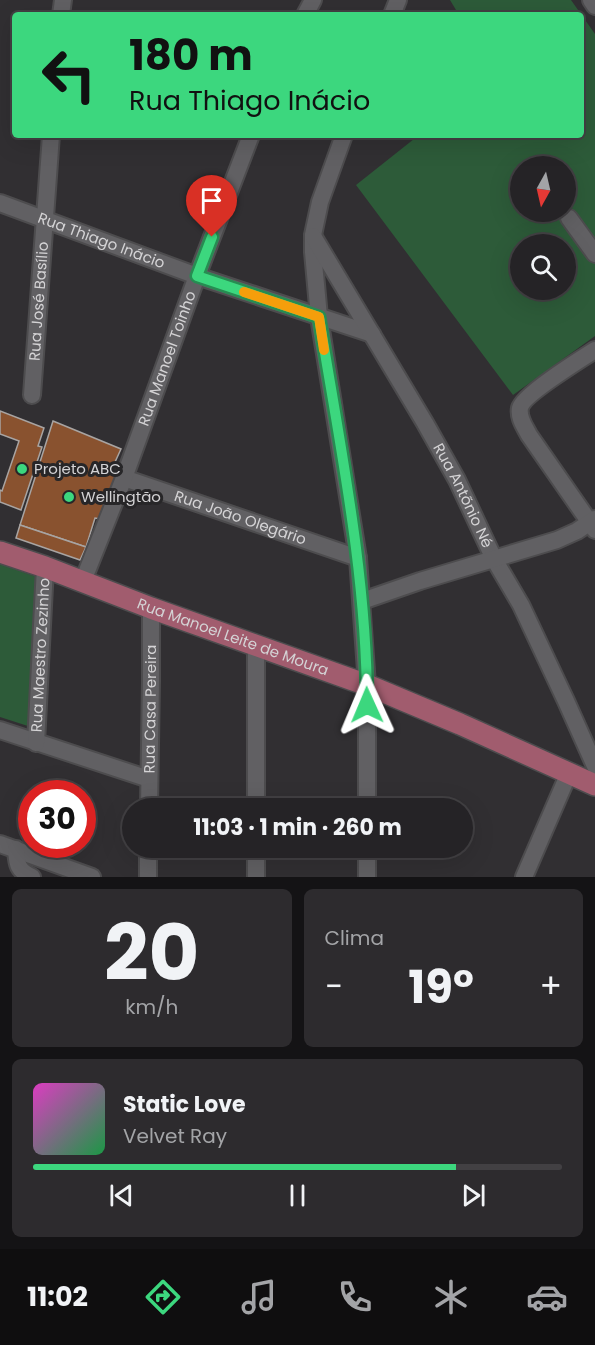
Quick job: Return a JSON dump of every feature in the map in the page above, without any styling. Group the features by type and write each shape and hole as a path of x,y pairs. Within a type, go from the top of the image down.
{"main road":[{"name":"Rua Manoel Leite de Moura","path":"0,552 367,685 595,785"}],"street":[{"path":"591,0 595,6"},
{"name":"Rua José Basílio","path":"32,395 51,138"},
{"name":"Rua Manoel Toinho","path":"83,581 124,478 250,138"},
{"path":"343,138 325,187 313,235 314,268 319,317 358,558 367,685 367,798"},
{"name":"Rua Thiago Inácio","path":"0,203 197,276 372,334"},
{"path":"572,222 595,254"},
{"name":"Rua Antõnio Né","path":"313,235 457,480 494,559 521,605 595,766"},
{"path":"362,601 557,540 593,524 529,435 521,420 519,409 535,391 595,350"},
{"name":"Rua João Olegário","path":"124,478 358,558"},
{"name":"Rua Maestro Zezinho","path":"36,743 45,567"},
{"name":"Rua Casa Pereira","path":"149,798 151,608"},
{"path":"256,646 256,798"},
{"path":"0,730 149,779"},
{"path":"524,877 569,773"},
{"path":"0,844 16,849 65,873 92,877"},
{"path":"16,849 19,867 32,877"},
{"path":"148,858 148,877"},
{"path":"256,858 256,877"},
{"path":"367,858 367,877"}],"green space":[{"path":"450,0 571,0 579,12 457,12"},
{"path":"584,18 595,34 595,336 513,395 356,185 415,138 584,138"},
{"path":"0,564 40,578 31,727 0,717"}],"building":[{"name":"Projeto ABC","path":"0,411 44,428 38,446 42,447 21,510 0,502 0,490 2,491 19,441 0,434"},
{"name":"Wellingtão","path":"53,421 121,449 110,473 116,475 101,519 95,518 86,547 20,525"},
{"path":"20,525 86,547 80,560 16,538"}],"slow traffic":[{"path":"244,292 319,317 324,350"}],"place":[{"name":"Projeto ABC","path":"22,469"},
{"name":"Wellingtão","path":"69,497"}],"route":[{"path":"212,237 197,276 319,317 358,558 367,705"}]}
